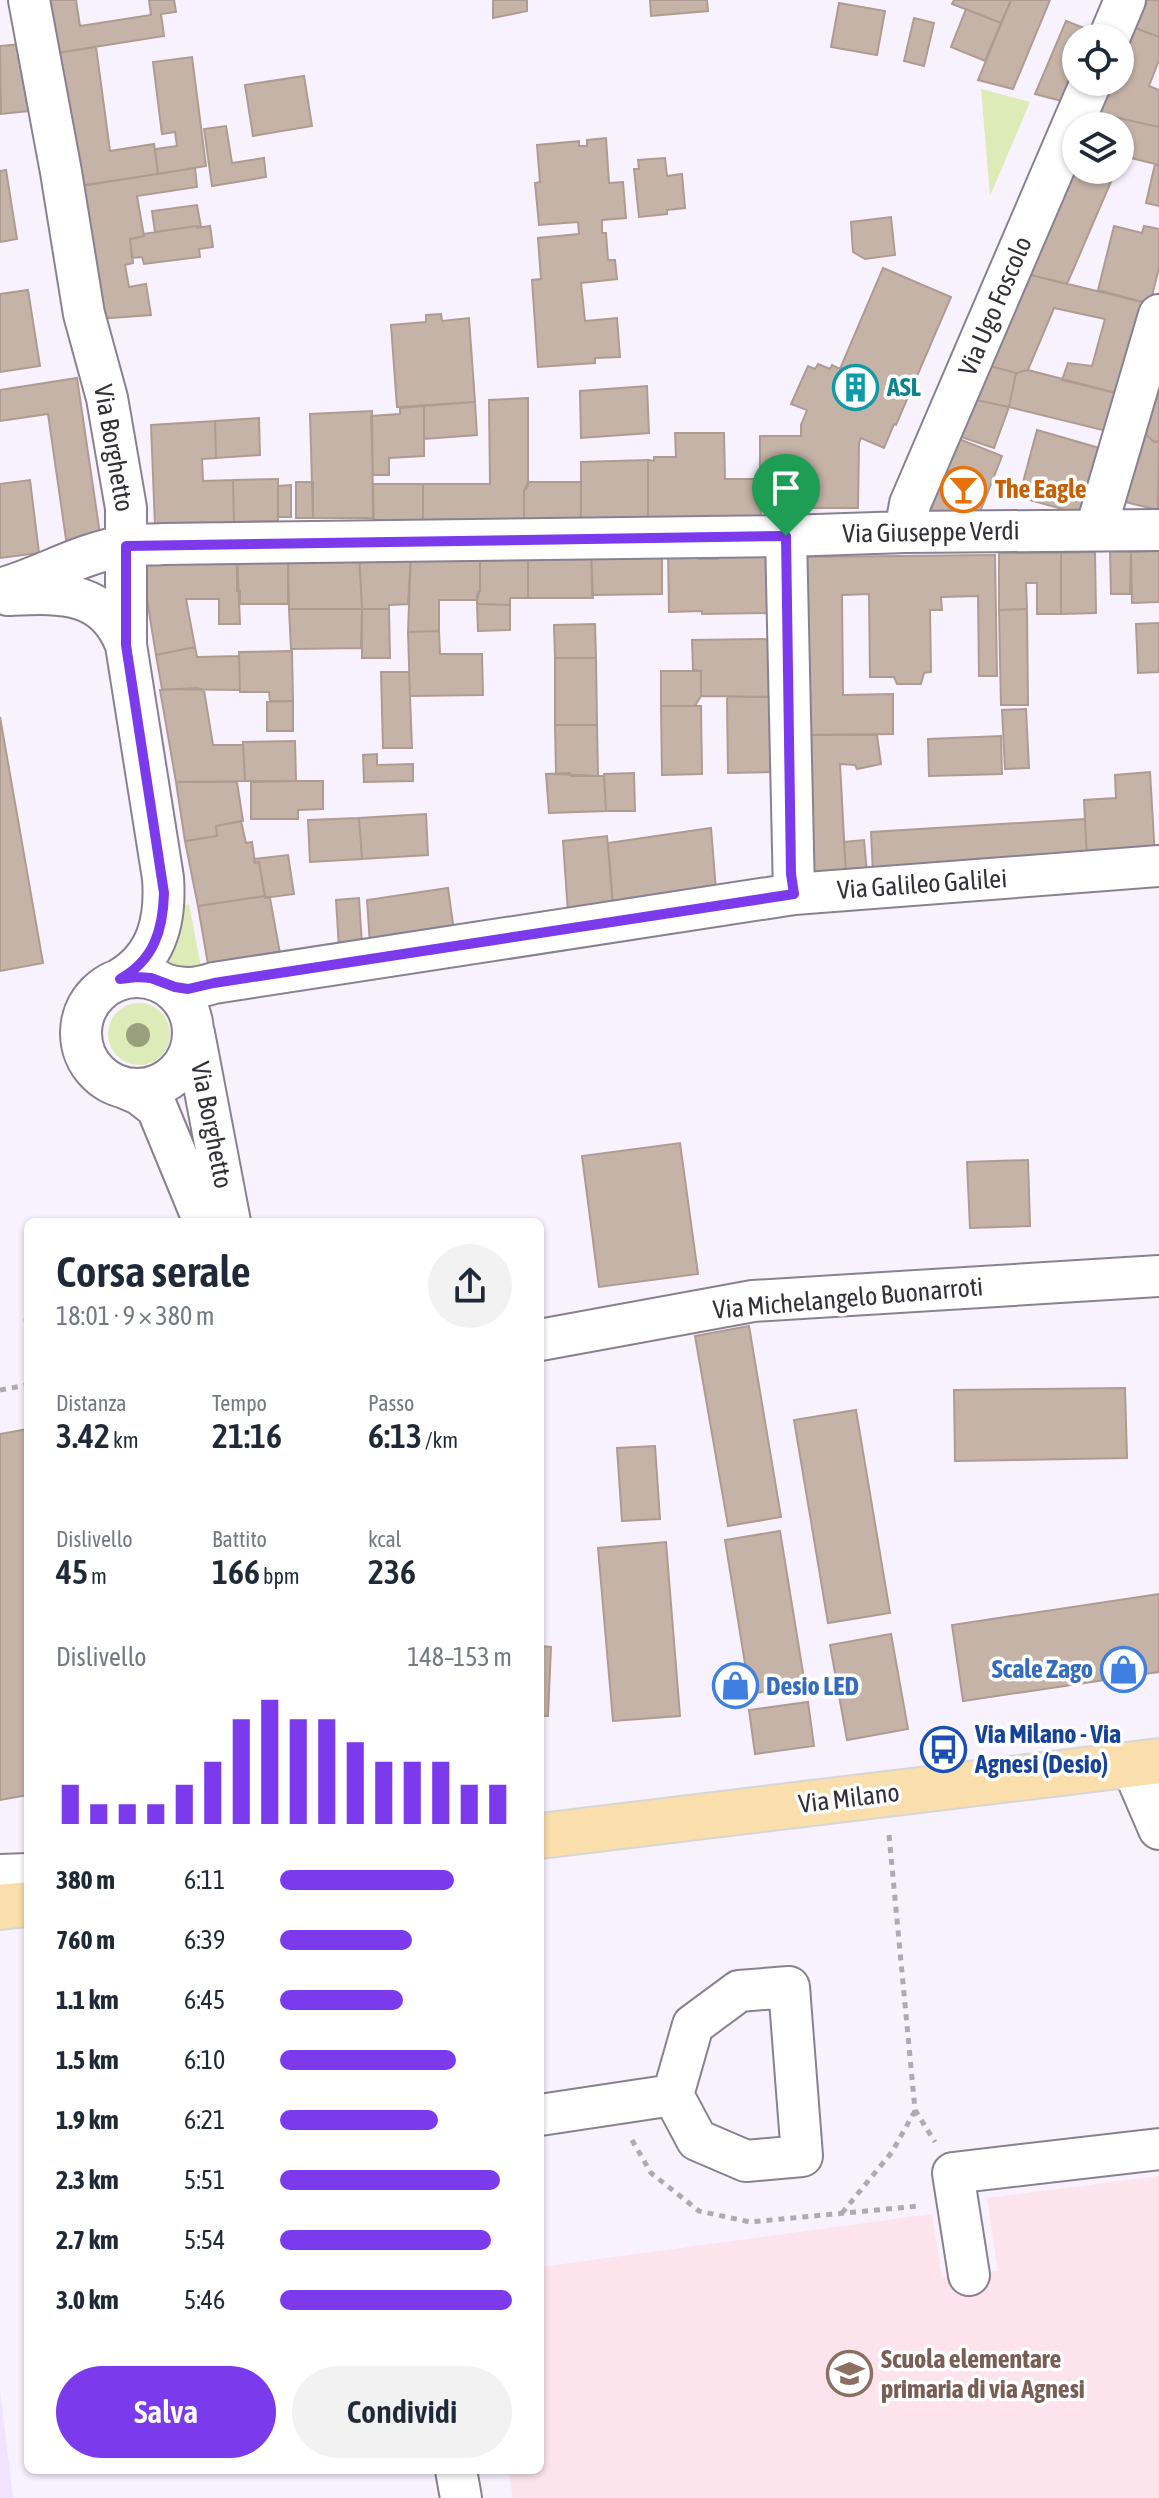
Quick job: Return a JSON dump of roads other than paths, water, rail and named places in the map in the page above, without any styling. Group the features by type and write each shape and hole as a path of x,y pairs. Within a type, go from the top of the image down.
{"main road":[{"name":"Via Milano","path":"544,1836 1145,1763"},
{"path":"0,1907 24,1904"}],"street":[{"name":"Via Borghetto","path":"29,0 84,314 107,398 126,508 126,645 164,893 164,911 153,946 146,959 93,998 84,1013 82,1046 98,1074 139,1094 157,1108 202,1218"},
{"path":"1115,24 1125,0"},
{"name":"Via Ugo Foscolo","path":"905,532 910,504 1085,96"},
{"path":"1096,529 1159,315"},
{"name":"Via Giuseppe Verdi","path":"0,589 85,557 126,546 1159,530"},
{"path":"786,536 791,874 794,894"},
{"path":"0,595 52,594 82,599 107,614 118,627 126,645"},
{"name":"Via Galileo Galilei","path":"164,984 200,988 214,983 794,894 1159,866"},
{"path":"120,979 151,978 164,984"},
{"name":"Via Borghetto","path":"164,984 176,992 184,1003 193,1028 229,1218"},
{"name":"Via Borghetto","path":"125,1088 140,1090 169,1080 188,1057 193,1028"},
{"name":"Via Michelangelo Buonarroti","path":"544,1339 753,1301 1159,1276"},
{"path":"1145,1763 1159,1829"},
{"path":"0,1875 24,1874"},
{"path":"789,1987 802,2156 746,2161 697,2140 673,2095 693,2025 739,1991 789,1987"},
{"path":"544,2114 673,2095"},
{"path":"969,2275 953,2173 1159,2149"},
{"path":"457,2474 461,2498"}],"place":[{"name":"ASL","path":"856,387"},
{"name":"The Eagle","path":"964,489"},
{"name":"Scale Zago","path":"1124,1669"},
{"name":"Desio LED","path":"735,1686"},
{"name":"Via Milano - Via Agnesi (Desio)","path":"944,1749"},
{"name":"Scuola elementare primaria di via Agnesi","path":"850,2374"}]}
